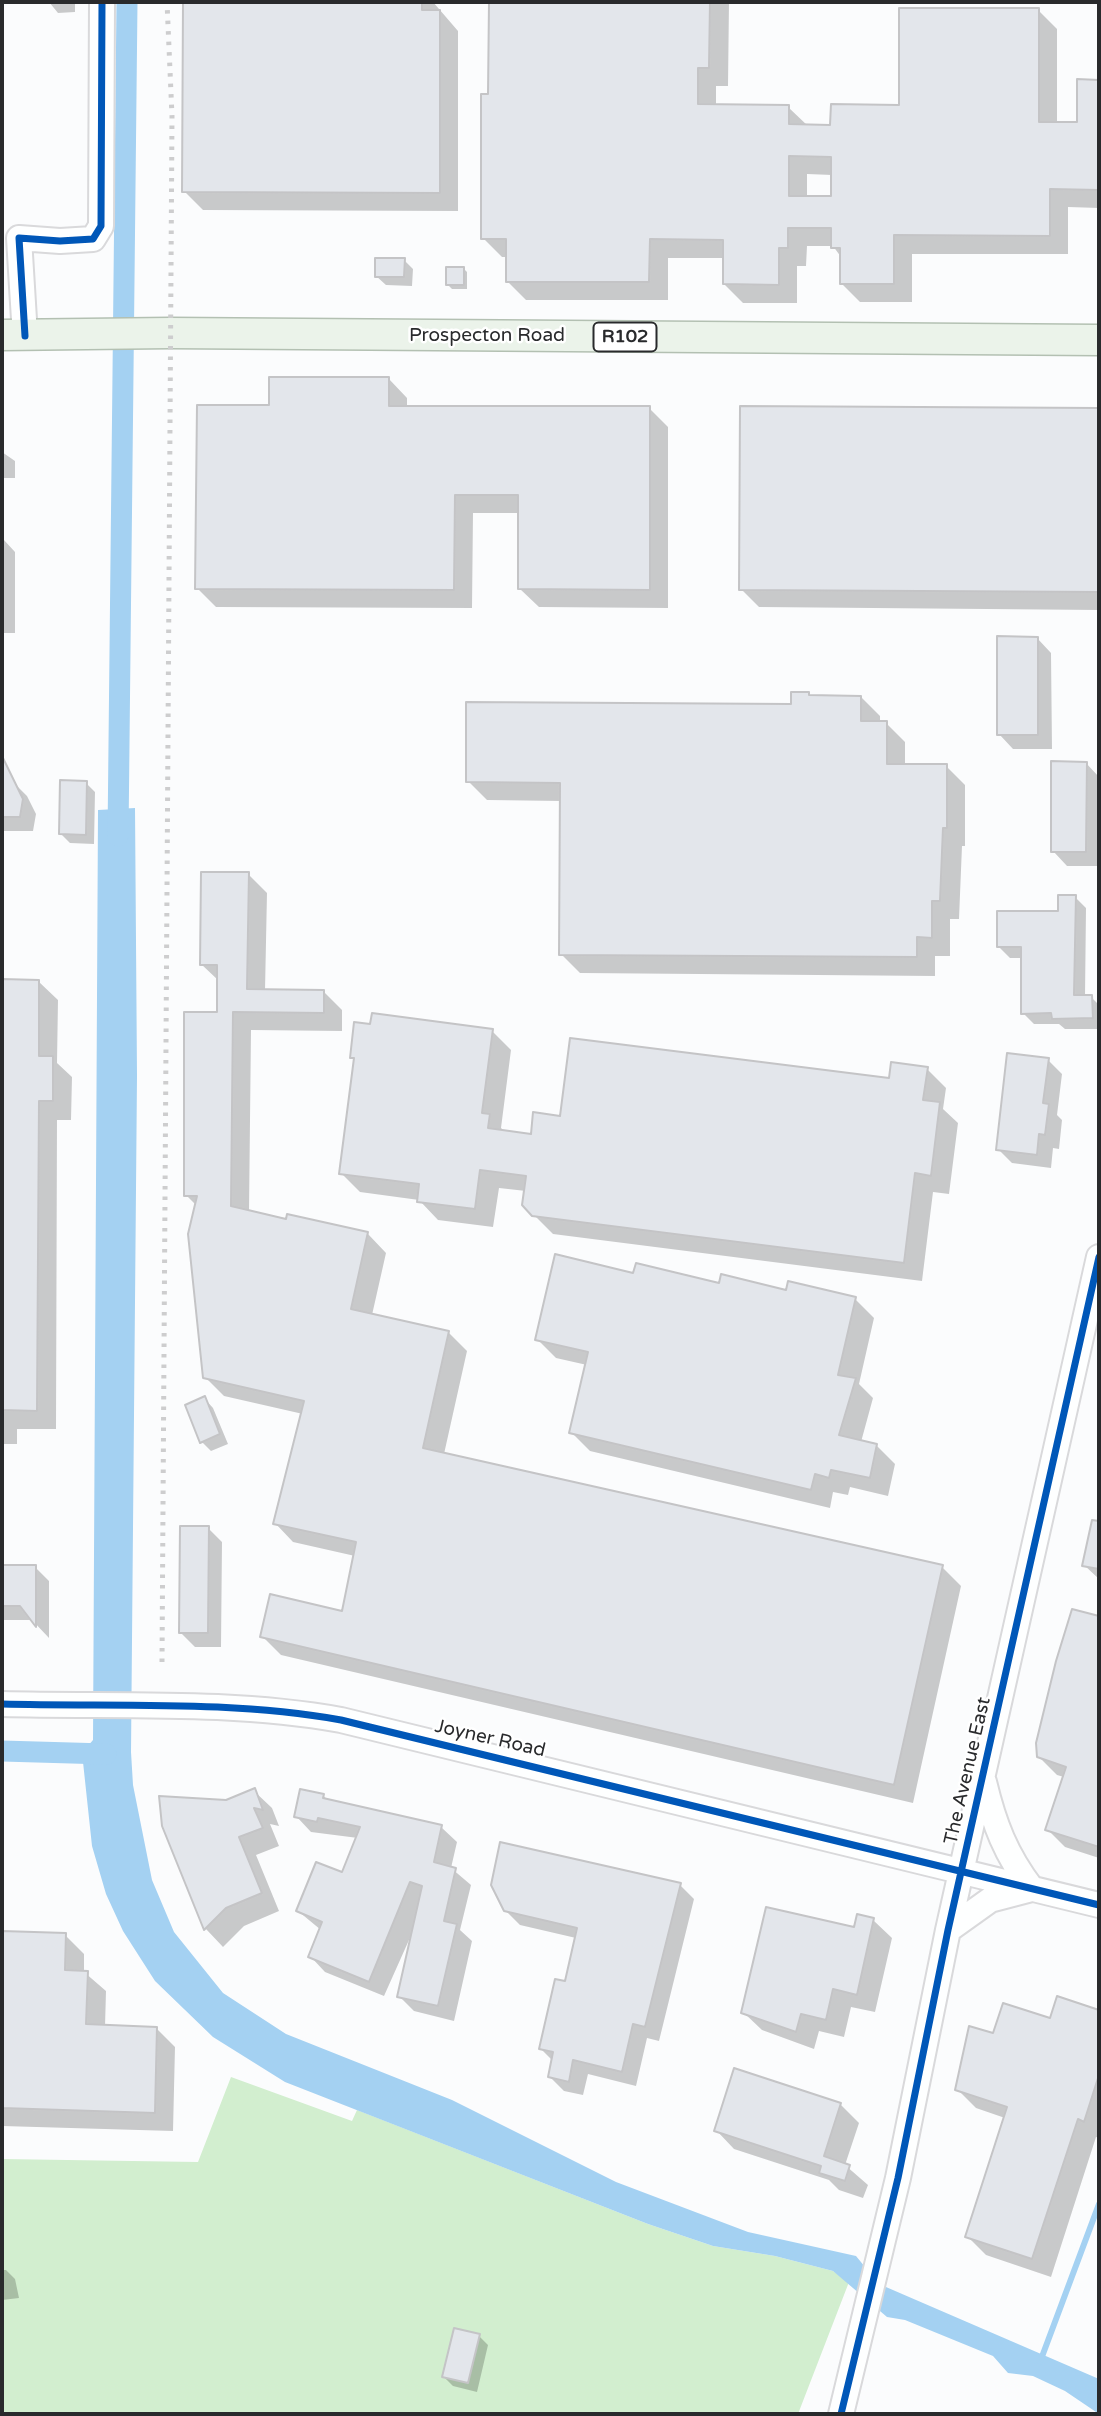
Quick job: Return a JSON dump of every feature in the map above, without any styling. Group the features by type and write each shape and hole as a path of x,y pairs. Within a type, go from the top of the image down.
{"main road":[{"name":"Prospecton Road","path":"14,335 150,333 1099,341"}],"street":[{"path":"14,335 19,238 60,242 93,239 101,226 102,2"},
{"name":"The Avenue East","path":"841,2414 898,2178 948,1930 1099,1257"},
{"name":"Joyner Road","path":"2,1704 67,1706 150,1703 282,1710 341,1720 1099,1905"},
{"path":"948,1930 990,1900 1032,1889 1011,1862 1000,1840 982,1777"}],"green space":[{"path":"231,2077 352,2121 357,2110 648,2224 713,2246 775,2256 833,2271 849,2282 798,2414 2,2414 2,2159 198,2162"}],"water":[{"path":"135,808 137,1076 131,1752 133,1785 152,1880 174,1932 223,1993 286,2034 452,2100 616,2182 748,2232 856,2256 879,2284 1099,2379 1099,2414 1065,2391 1033,2376 1008,2373 993,2356 905,2320 887,2317 833,2271 775,2256 713,2246 648,2224 285,2082 213,2037 155,1981 123,1931 106,1894 92,1846 83,1762 87,1747 93,1740 98,810"}],"building":[{"path":"183,2 422,2 422,10 440,10 440,193 182,192"},
{"path":"489,2 710,2 709,68 698,68 698,104 789,105 789,124 830,125 831,104 899,105 899,8 1039,8 1039,122 1077,122 1077,79 1099,80 1099,190 1050,189 1050,236 894,235 894,284 840,284 840,248 831,248 831,228 788,228 788,248 779,248 779,285 723,284 723,240 650,239 649,282 506,282 506,239 481,239 481,94 488,94","holes":["789,156 831,157 831,196 789,196"]},
{"path":"375,258 405,258 404,277 375,277"},
{"path":"446,267 464,267 464,285 446,285"},
{"path":"269,377 389,377 389,406 650,406 650,590 518,589 518,495 455,495 454,590 195,589 197,405 269,405"},
{"path":"740,406 1099,408 1099,592 739,590"},
{"path":"997,636 1038,637 1038,735 997,735"},
{"path":"791,692 861,696 861,721 887,721 887,764 947,764 947,828 943,828 940,901 932,901 932,938 917,937 917,957 559,955 560,783 466,782 466,702 791,704"},
{"path":"2,756 23,799 20,817 2,817"},
{"path":"1051,761 1087,762 1086,852 1051,852"},
{"path":"60,780 87,781 86,835 59,834"},
{"path":"201,872 249,872 247,989 324,990 324,1013 233,1012 231,1206 286,1219 287,1214 368,1232 351,1309 449,1331 423,1448 943,1565 894,1785 260,1637 270,1594 342,1611 356,1542 273,1524 304,1401 203,1378 188,1234 197,1196 184,1196 184,1012 217,1012 217,965 200,965"},
{"path":"1058,895 1076,895 1074,995 1092,995 1093,1018 1052,1019 1051,1013 1021,1014 1021,947 997,947 997,911 1058,911"},
{"path":"2,979 39,980 39,1056 53,1056 53,1101 39,1101 37,1411 2,1410"},
{"path":"372,1013 493,1029 482,1113 490,1114 488,1128 531,1134 533,1112 560,1116 570,1038 889,1078 891,1062 928,1067 923,1100 940,1102 931,1176 915,1173 904,1263 532,1216 522,1205 526,1176 480,1170 475,1209 417,1202 419,1184 339,1174 354,1058 350,1058 354,1022 370,1024"},
{"path":"1007,1053 1049,1058 1043,1103 1049,1104 1045,1135 1039,1134 1037,1155 996,1150"},
{"path":"555,1254 633,1273 636,1263 719,1283 721,1274 786,1290 788,1281 856,1297 838,1375 856,1378 839,1435 877,1444 870,1478 831,1470 829,1478 815,1474 811,1490 569,1433 588,1352 535,1340"},
{"path":"205,1396 220,1434 200,1443 185,1405"},
{"path":"1092,1520 1099,1521 1099,1569 1082,1566"},
{"path":"180,1526 209,1526 208,1633 179,1633"},
{"path":"2,1565 36,1565 36,1627 20,1606 2,1606"},
{"path":"1072,1609 1099,1616 1099,1847 1045,1830 1066,1767 1037,1757 1036,1743"},
{"path":"255,1788 263,1810 254,1808 263,1828 239,1837 262,1893 226,1908 204,1930 162,1826 159,1796 226,1800"},
{"path":"300,1789 324,1794 323,1798 442,1825 434,1862 456,1868 444,1921 457,1924 438,2006 397,1997 422,1886 410,1882 369,1982 308,1957 322,1922 296,1911 316,1862 342,1872 360,1827 318,1818 317,1822 294,1817"},
{"path":"500,1842 681,1883 645,2027 633,2024 622,2072 573,2060 569,2082 548,2077 553,2052 539,2049 555,1979 565,1981 577,1928 504,1911 491,1885"},
{"path":"766,1907 854,1927 857,1914 874,1918 857,1995 833,1989 826,2020 801,2014 796,2032 741,2013"},
{"path":"2,1931 66,1933 65,1970 88,1971 86,2024 157,2027 155,2113 2,2108"},
{"path":"1057,1996 1099,2010 1099,2075 1084,2122 1078,2119 1032,2259 965,2237 1007,2107 955,2090 969,2026 993,2033 1003,2003 1050,2018"},
{"path":"734,2068 841,2103 824,2156 850,2165 845,2181 819,2173 821,2166 714,2131"},
{"path":"454,2328 480,2334 468,2383 442,2377"}],"waterway":[{"path":"118,836 127,2"},
{"path":"2,1751 106,1754"},
{"path":"1040,2362 1099,2204"}],"railway":[{"path":"162,1662 172,116 167,2"}],"cycle path":[{"path":"25,336 19,238 60,241 93,239 101,226 102,2"},
{"path":"841,2414 898,2178 948,1930 1099,1257"},
{"path":"2,1704 214,1707 256,1709 341,1720 1099,1905"}]}
